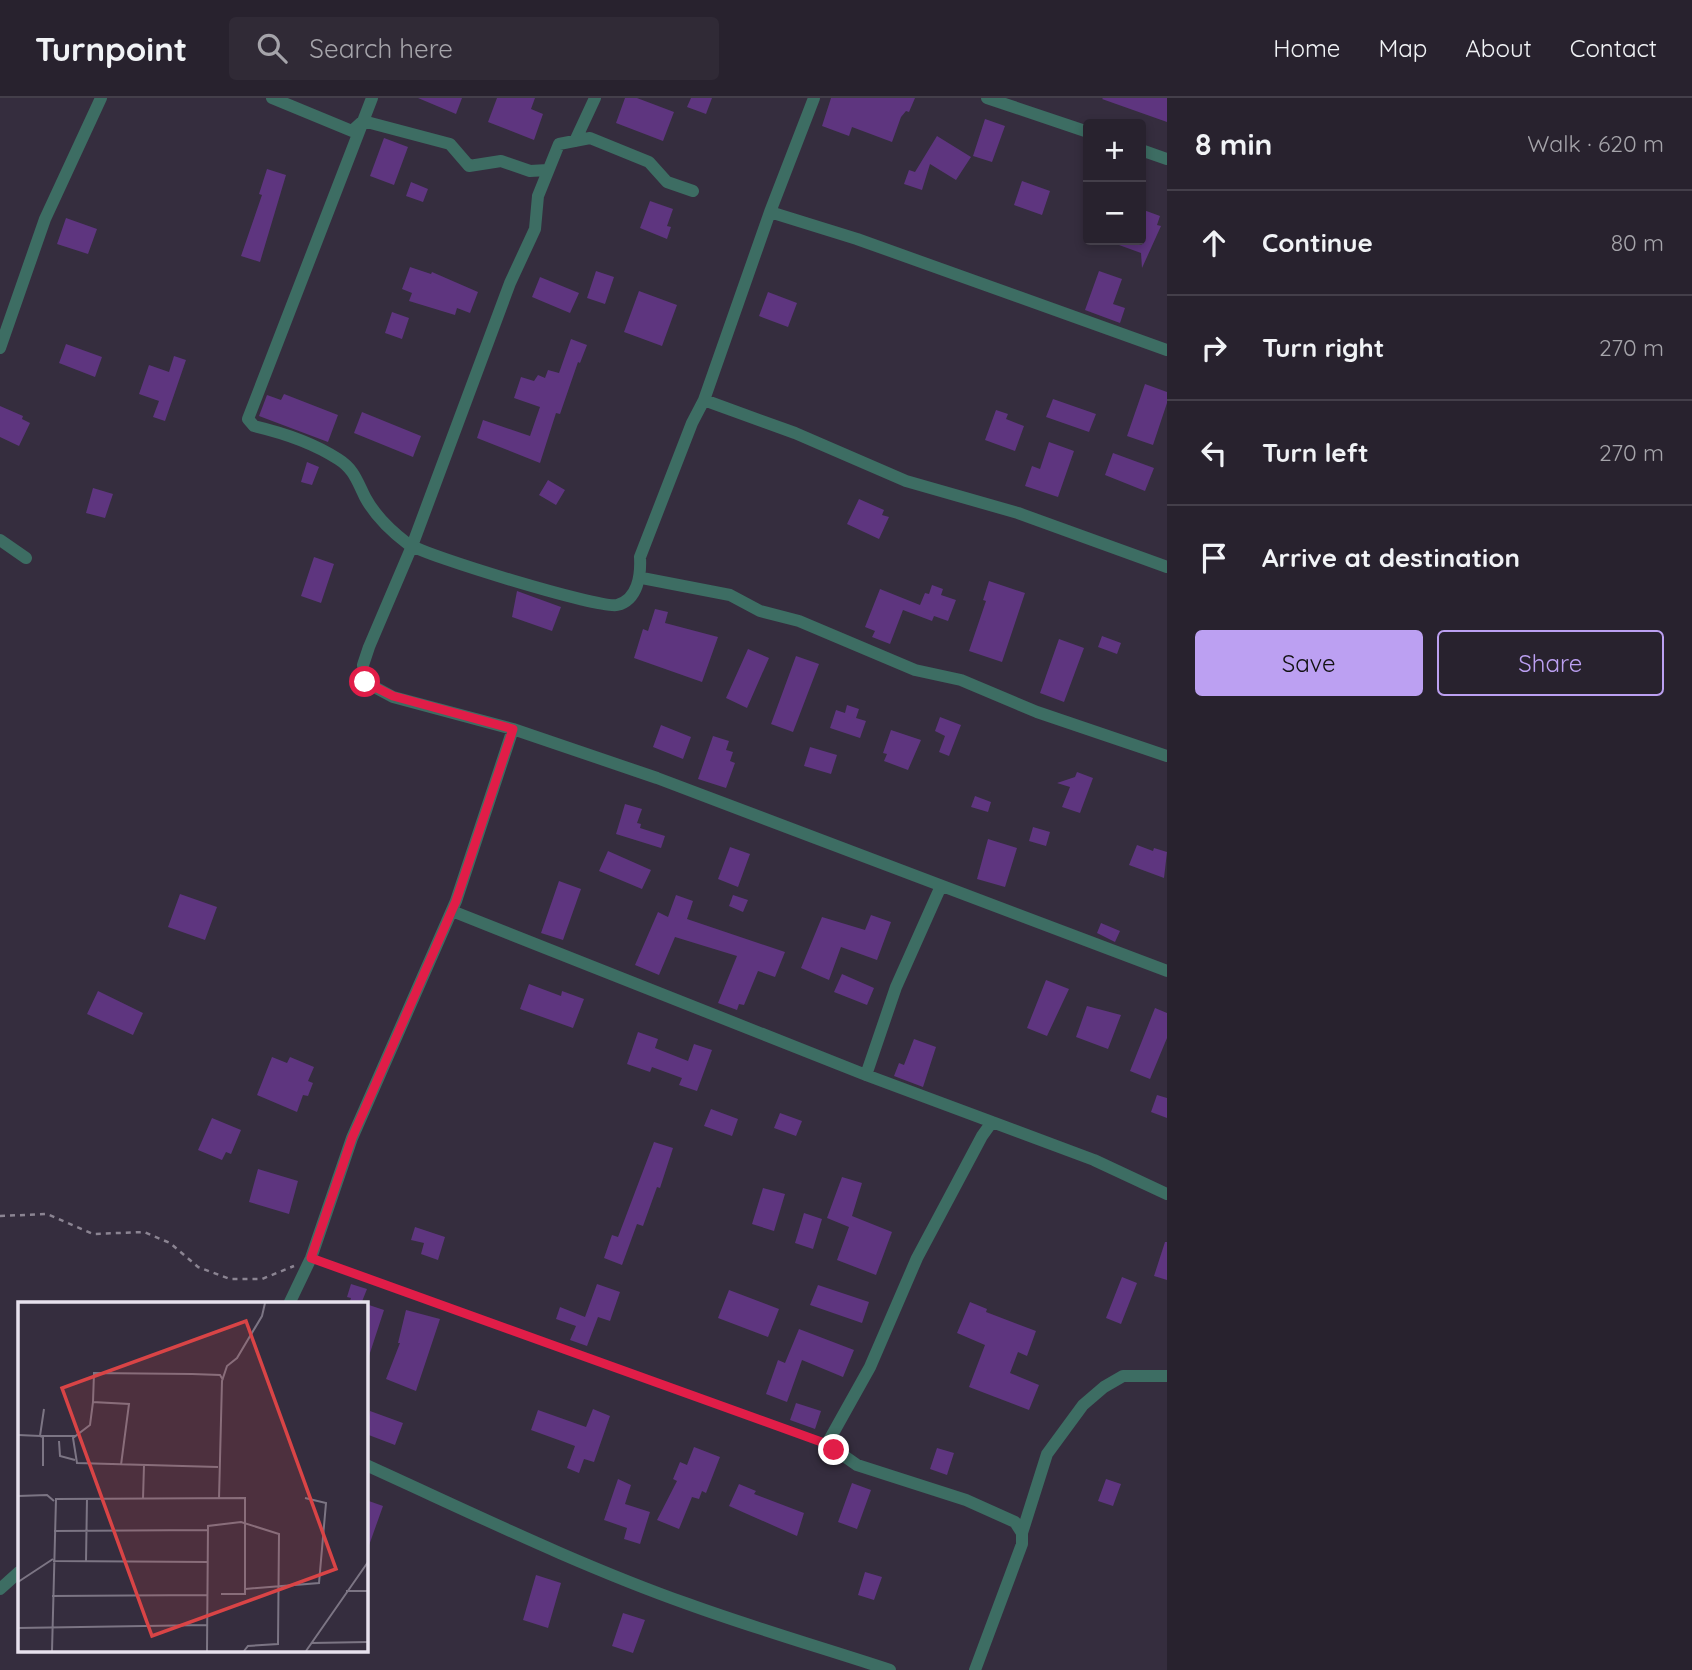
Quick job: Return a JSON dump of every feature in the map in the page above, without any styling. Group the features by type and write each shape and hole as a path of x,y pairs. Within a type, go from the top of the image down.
{"street":[{"path":"0,348 45,219 101,98"},
{"path":"272,98 352,131 363,121"},
{"path":"372,98 248,419 254,426 319,448 341,461 356,474 378,517 412,546 508,580 610,606 627,599 642,578 640,557 692,423 704,400 770,212 814,98"},
{"path":"576,141 595,98"},
{"path":"986,98 1083,130"},
{"path":"363,121 450,144 469,166 501,161 530,171 548,170"},
{"path":"693,191 667,182 649,162 590,138 559,144 538,196 535,229 510,283 412,546 369,647 363,665 365,682 393,696 513,729 657,778 1167,971"},
{"path":"1146,152 1167,159"},
{"path":"770,212 857,239 1167,350"},
{"path":"704,400 795,433 906,481 1018,513 1167,567"},
{"path":"0,540 26,558"},
{"path":"642,578 730,595 760,611 799,621 915,670 961,680 1037,712 1167,756"},
{"path":"290,1302 311,1258 352,1138 452,911 513,729"},
{"path":"866,1075 896,988 941,886"},
{"path":"452,911 866,1075 1094,1160 1167,1194"},
{"path":"992,1122 917,1258 870,1367 827,1444 857,1465 966,1500 1015,1522 1022,1533"},
{"path":"975,1670 1022,1544 1022,1533 1047,1454 1083,1405 1104,1387 1123,1376 1167,1376"},
{"path":"368,1466 410,1488 629,1582 688,1605 890,1670"},
{"path":"0,1589 18,1573"}],"path":[{"path":"0,1216 47,1214 93,1234 144,1232 170,1243 198,1267 230,1279 262,1279 311,1258 827,1444"}],"building":[{"path":"418,98 462,98 456,114"},
{"path":"497,98 535,98 531,109 543,114 534,140 488,122"},
{"path":"625,98 637,98 674,112 663,141 616,123"},
{"path":"691,98 712,98 706,114 687,107"},
{"path":"831,98 915,98 909,112 906,111 901,117 892,142 852,127 849,136 822,126"},
{"path":"1167,98 1167,122 1102,99"},
{"path":"985,119 1005,126 992,162 973,156"},
{"path":"937,136 971,157 956,180 930,164 922,190 904,184 909,170 915,172"},
{"path":"384,138 408,147 394,185 370,176"},
{"path":"267,169 286,175 260,262 241,256 262,195 259,194"},
{"path":"1022,181 1050,191 1042,215 1014,205"},
{"path":"411,182 428,189 423,202 406,196"},
{"path":"650,201 673,209 667,226 671,227 667,239 640,228"},
{"path":"1146,211 1160,216 1157,225 1161,226 1142,268 1141,253 1119,245 1146,245"},
{"path":"66,218 97,229 88,254 57,244"},
{"path":"410,267 431,274 432,272 478,292 470,313 457,308 455,315 409,301 412,293 402,289"},
{"path":"596,271 614,277 605,304 587,298"},
{"path":"1099,271 1122,279 1113,304 1125,308 1120,323 1085,310"},
{"path":"540,277 579,293 570,313 532,297"},
{"path":"639,291 677,305 662,346 624,332"},
{"path":"768,292 797,303 788,327 759,316"},
{"path":"392,312 409,318 402,339 385,333"},
{"path":"571,339 587,345 580,363 578,362 560,414 556,413 540,463 477,438 483,420 530,436 540,407 514,398 521,377 534,381 538,375 545,378 548,370 559,373"},
{"path":"66,344 102,357 95,377 59,363"},
{"path":"174,356 186,360 165,421 153,417 159,401 139,394 149,365 169,372"},
{"path":"1145,384 1167,392 1167,403 1153,445 1127,436"},
{"path":"284,394 338,415 328,442 259,416 267,395 281,400"},
{"path":"1053,399 1096,414 1089,432 1046,417"},
{"path":"0,406 23,416 22,419 30,423 19,446 0,437"},
{"path":"996,410 1008,414 1006,419 1024,426 1015,451 985,440"},
{"path":"362,412 421,436 413,457 354,433"},
{"path":"1049,442 1074,451 1058,497 1025,486 1032,466 1040,469"},
{"path":"1113,453 1154,468 1145,491 1105,475"},
{"path":"307,462 319,467 312,485 301,482"},
{"path":"548,480 565,490 556,505 539,495"},
{"path":"93,488 113,494 105,518 86,513"},
{"path":"859,499 884,510 882,515 889,517 879,539 847,524"},
{"path":"314,557 334,564 321,603 301,596"},
{"path":"989,581 1025,593 1002,662 969,651 986,601 983,600"},
{"path":"932,585 943,589 941,595 956,600 948,621 934,616 932,621 903,610 890,644 872,637 875,631 865,627 880,589 920,605"},
{"path":"517,591 561,607 552,631 512,617"},
{"path":"655,609 668,612 665,623 718,637 702,682 634,658 643,629 648,631"},
{"path":"1102,636 1121,643 1117,654 1098,647"},
{"path":"1059,639 1084,648 1064,702 1040,693"},
{"path":"748,649 769,658 747,708 726,698"},
{"path":"796,656 819,664 793,732 771,724"},
{"path":"847,705 859,709 856,718 866,721 860,738 830,728 836,710 845,713"},
{"path":"940,717 961,725 949,756 939,752 945,736 935,731"},
{"path":"661,725 691,737 683,759 653,747"},
{"path":"891,730 921,740 908,770 884,761 887,754 883,753"},
{"path":"713,736 729,741 726,750 733,752 730,761 735,763 726,788 698,779"},
{"path":"810,747 837,755 831,774 804,766"},
{"path":"1077,772 1093,778 1080,813 1062,807 1070,787 1057,783 1075,777"},
{"path":"975,796 991,802 988,812 971,807"},
{"path":"625,804 642,809 637,823 641,824 640,828 665,836 661,848 616,834"},
{"path":"1033,827 1050,832 1046,846 1029,841"},
{"path":"988,839 1017,848 1005,887 977,879"},
{"path":"1137,845 1153,851 1154,848 1167,852 1164,878 1129,865"},
{"path":"730,847 750,854 738,887 718,879"},
{"path":"608,851 651,870 642,889 599,871"},
{"path":"559,881 581,889 563,940 541,933"},
{"path":"180,894 217,907 205,940 168,927"},
{"path":"676,895 693,901 687,919 785,952 775,977 758,971 744,1005 739,1004 737,1010 718,1003 737,956 675,937 659,975 635,965 658,912 668,917"},
{"path":"733,895 748,900 743,912 729,906"},
{"path":"871,915 891,922 877,960 841,947 829,980 801,968 822,917 865,930"},
{"path":"1101,923 1120,931 1115,942 1097,933"},
{"path":"842,974 874,988 867,1005 834,992"},
{"path":"1046,980 1069,989 1047,1036 1027,1028"},
{"path":"529,984 561,996 562,991 584,999 573,1028 520,1009"},
{"path":"98,991 143,1013 133,1035 87,1014"},
{"path":"1087,1006 1121,1015 1108,1049 1076,1037"},
{"path":"1155,1008 1167,1013 1167,1038 1150,1079 1130,1071"},
{"path":"638,1032 658,1039 655,1048 688,1061 694,1044 712,1050 697,1091 679,1085 682,1078 652,1067 650,1072 627,1064"},
{"path":"914,1039 936,1047 923,1087 894,1076 899,1063 904,1065"},
{"path":"272,1057 287,1063 290,1057 314,1067 308,1081 313,1083 308,1096 303,1095 297,1112 257,1095"},
{"path":"1157,1095 1167,1098 1167,1118 1151,1112"},
{"path":"711,1109 738,1119 732,1136 704,1126"},
{"path":"780,1113 802,1121 796,1136 774,1128"},
{"path":"212,1118 241,1130 231,1154 226,1152 222,1160 198,1150"},
{"path":"654,1142 673,1148 660,1188 657,1187 643,1226 637,1224 622,1265 604,1258 612,1235 618,1237"},
{"path":"258,1169 298,1181 289,1214 249,1202"},
{"path":"842,1177 862,1183 852,1216 892,1232 876,1275 837,1260 849,1227 827,1218"},
{"path":"763,1188 785,1194 774,1231 752,1224"},
{"path":"804,1213 822,1219 813,1249 795,1243"},
{"path":"415,1227 445,1237 438,1260 421,1254 424,1243 411,1240"},
{"path":"1167,1242 1167,1280 1154,1276"},
{"path":"1122,1277 1137,1283 1121,1324 1106,1318"},
{"path":"351,1284 367,1289 362,1302 350,1302 351,1298 347,1297"},
{"path":"597,1284 620,1292 610,1321 598,1317 587,1346 570,1340 576,1326 556,1319 560,1307 585,1317"},
{"path":"818,1285 869,1302 862,1323 810,1305"},
{"path":"729,1290 779,1309 768,1337 718,1318"},
{"path":"970,1302 987,1309 986,1312 1036,1331 1027,1356 1018,1352 1010,1373 1039,1385 1029,1410 969,1387 985,1345 957,1333"},
{"path":"368,1305 384,1310 368,1359"},
{"path":"406,1310 440,1319 416,1391 386,1379 400,1343"},
{"path":"799,1329 854,1350 843,1377 802,1360 787,1402 766,1394 778,1360 785,1363"},
{"path":"796,1403 821,1411 815,1429 790,1420"},
{"path":"593,1409 610,1416 594,1462 584,1459 579,1473 567,1468 575,1446 531,1430 538,1410 586,1427"},
{"path":"370,1411 403,1423 395,1445 368,1435"},
{"path":"694,1447 720,1457 706,1493 702,1491 699,1499 692,1497 679,1529 657,1520 677,1481 673,1479 680,1462 687,1465"},
{"path":"937,1448 954,1453 947,1475 930,1469"},
{"path":"618,1479 631,1485 625,1504 650,1512 640,1544 624,1539 627,1528 604,1520"},
{"path":"1106,1479 1121,1484 1113,1506 1098,1501"},
{"path":"852,1483 871,1490 857,1529 838,1522"},
{"path":"739,1484 756,1491 754,1494 804,1513 797,1536 729,1506"},
{"path":"368,1501 383,1506 368,1548"},
{"path":"865,1572 882,1577 874,1600 858,1595"},
{"path":"536,1575 561,1583 548,1628 523,1620"},
{"path":"623,1613 645,1620 633,1653 612,1646"}],"route":[{"path":"365,682 374,689 393,696 513,729 456,901 352,1138 311,1258 474,1319 827,1444 834,1450"}]}
